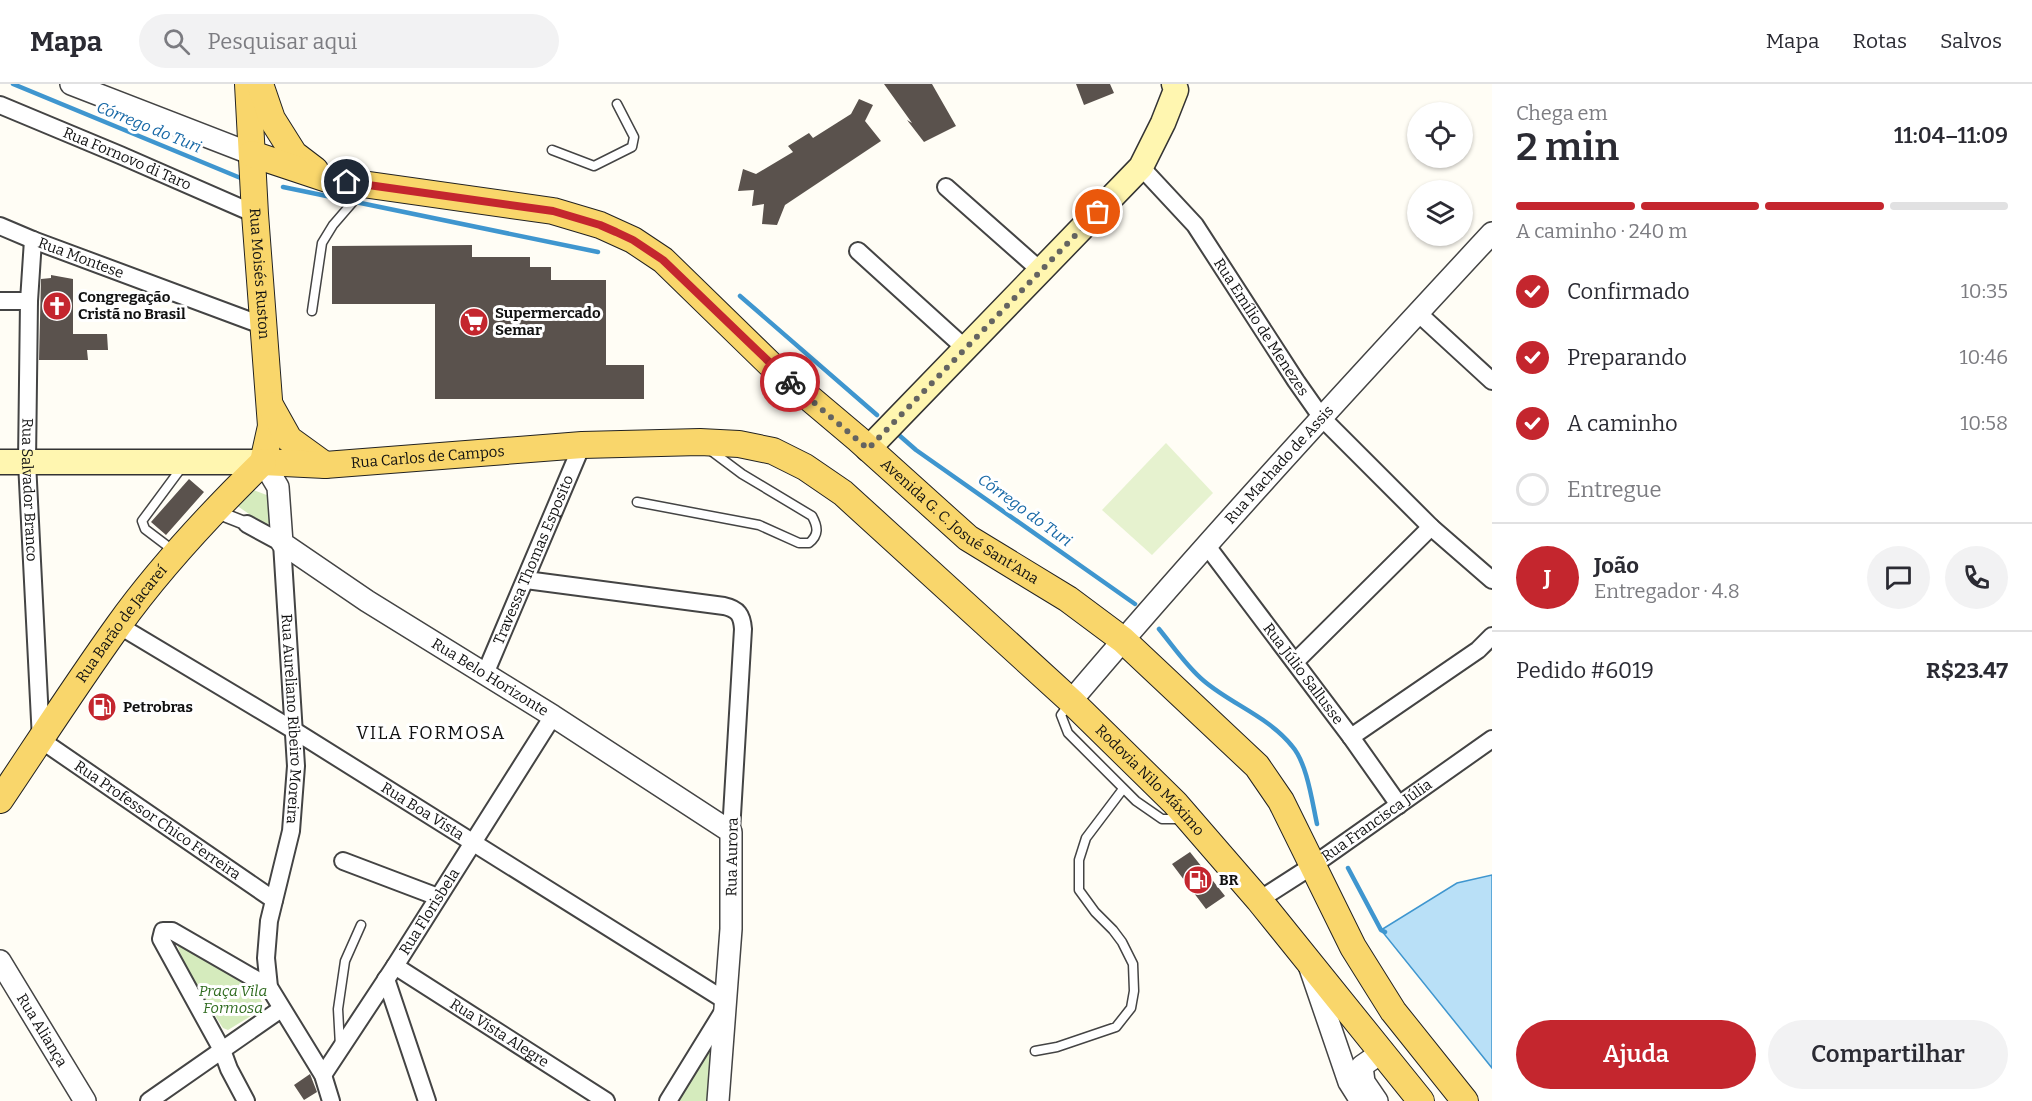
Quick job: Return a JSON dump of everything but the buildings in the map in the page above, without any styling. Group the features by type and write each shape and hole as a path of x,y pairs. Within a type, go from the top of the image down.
{"main road":[{"name":"Rua Moisés Ruston","path":"248,84 271,426 263,462"},
{"path":"260,84 272,119 294,153 327,179"},
{"path":"868,449 1141,167 1163,123 1177,86"},
{"name":"Avenida G. C. Josué Sant'Ana","path":"252,154 361,192 553,211 600,225 633,240 663,260 775,369 968,538 1068,599 1122,640 1257,766 1281,801 1353,947 1393,1011 1465,1101"},
{"path":"270,405 290,439 325,465"},
{"name":"Rua Carlos de Campos","path":"0,462 263,462 325,465 582,445 700,442 739,444 773,451 805,467 843,493"},
{"name":"Rua Barão de Jacareí","path":"0,800 118,625 176,553 263,462"},
{"name":"Rodovia Nilo Máximo","path":"843,493 1071,701 1175,803 1259,900 1420,1101"}],"street":[{"path":"71,84 252,154"},
{"name":"Rua Fornovo di Taro","path":"0,105 255,214"},
{"name":"Rua Emílio de Menezes","path":"1141,167 1195,225 1322,418 1431,527 1492,580"},
{"path":"946,187 1041,271"},
{"name":"Rua Montese","path":"0,226 264,326"},
{"name":"Rua Machado de Assis","path":"1071,701 1122,640 1492,233"},
{"name":"Rua Salvador Branco","path":"33,240 29,301 27,462 41,740"},
{"path":"858,251 966,349"},
{"path":"0,301 29,301"},
{"path":"1418,313 1492,381"},
{"name":"Travessa Thomas Esposito","path":"485,674 582,445"},
{"name":"Rua Aureliano Ribeiro Moreira","path":"263,462 278,487 296,766 291,831 274,900 267,942 269,987 323,1075 331,1101"},
{"path":"214,511 247,524"},
{"name":"Rua Belo Horizonte","path":"247,524 282,543 367,602 553,716 731,832"},
{"path":"1295,662 1431,527"},
{"name":"Rua Júlio Sallusse","path":"1207,546 1351,737 1399,805"},
{"name":"Rua Aurora","path":"526,580 724,606 733,608 739,613 743,629 731,832 731,929 718,1101"},
{"name":"Rua Boa Vista","path":"118,625 295,731 726,1004"},
{"path":"1351,737 1478,650 1492,636"},
{"name":"Rua Florisbela","path":"323,1075 553,716"},
{"name":"Rua Francisca Júlia","path":"1259,900 1312,866 1492,739"},
{"name":"Rua Professor Chico Ferreira","path":"41,740 274,900"},
{"path":"343,861 438,897"},
{"path":"246,1101 222,1050 161,939 163,931 172,931 269,987"},
{"path":"1307,959 1349,1082 1361,1101"},
{"name":"Rua Aliança","path":"0,961 84,1101"},
{"path":"391,972 427,1101"},
{"name":"Rua Vista Alegre","path":"391,972 606,1101"},
{"path":"668,1101 726,1004"},
{"path":"150,1101 281,1009"},
{"path":"1377,1101 1364,1082 1361,1074 1362,1066 1375,1057 1385,1055"}],"lane":[{"path":"552,150 594,166 632,147 634,137 617,104"},
{"path":"312,311 322,243 333,225 361,192"},
{"path":"637,502 759,525 799,543 809,543 814,539 817,533 812,516 742,474 700,442"},
{"path":"176,553 145,529 142,521 186,462"},
{"path":"1071,701 1061,715 1068,733 1123,789 1162,819 1190,819"},
{"path":"1035,1051 1057,1047 1116,1028 1131,1008 1134,991 1132,964 1122,942 1079,890 1079,860 1086,838 1123,789"},
{"path":"340,1050 338,1009 345,961 361,926"}],"green space":[{"path":"1166,443 1213,493 1152,555 1102,510"},
{"path":"251,489 272,497 272,522 265,525 236,505"},
{"name":"Praça Vila Formosa","path":"177,944 198,951 253,986 263,1004 259,1011 228,1030 223,1028 187,972"},
{"path":"712,1046 713,1101 679,1101 708,1048"}],"water":[{"path":"1492,875 1492,1068 1381,930 1457,883"}],"waterway":[{"name":"Córrego do Turi","path":"13,84 243,179"},
{"name":"Córrego do Turi","path":"283,187 598,252"},
{"name":"Córrego do Turi","path":"740,296 877,415"},
{"name":"Córrego do Turi","path":"900,436 916,450 1135,604"},
{"name":"Córrego do Turi","path":"1159,629 1186,663 1204,681 1272,727 1292,746 1302,762 1317,824"},
{"name":"Córrego do Turi","path":"1348,868 1381,930 1385,932"}],"way so far":[{"path":"790,382 868,449 1098,212"}],"place":[{"name":"Congregação Cristã no Brasil","path":"57,306"},
{"name":"Supermercado Semar","path":"474,322"},
{"name":"Petrobras","path":"102,707"},
{"name":"BR","path":"1198,880"}],"district":[{"name":"VILA FORMOSA","path":"431,733"}],"route":[{"path":"347,182 553,211 616,232 633,240 663,260 790,382"}]}
